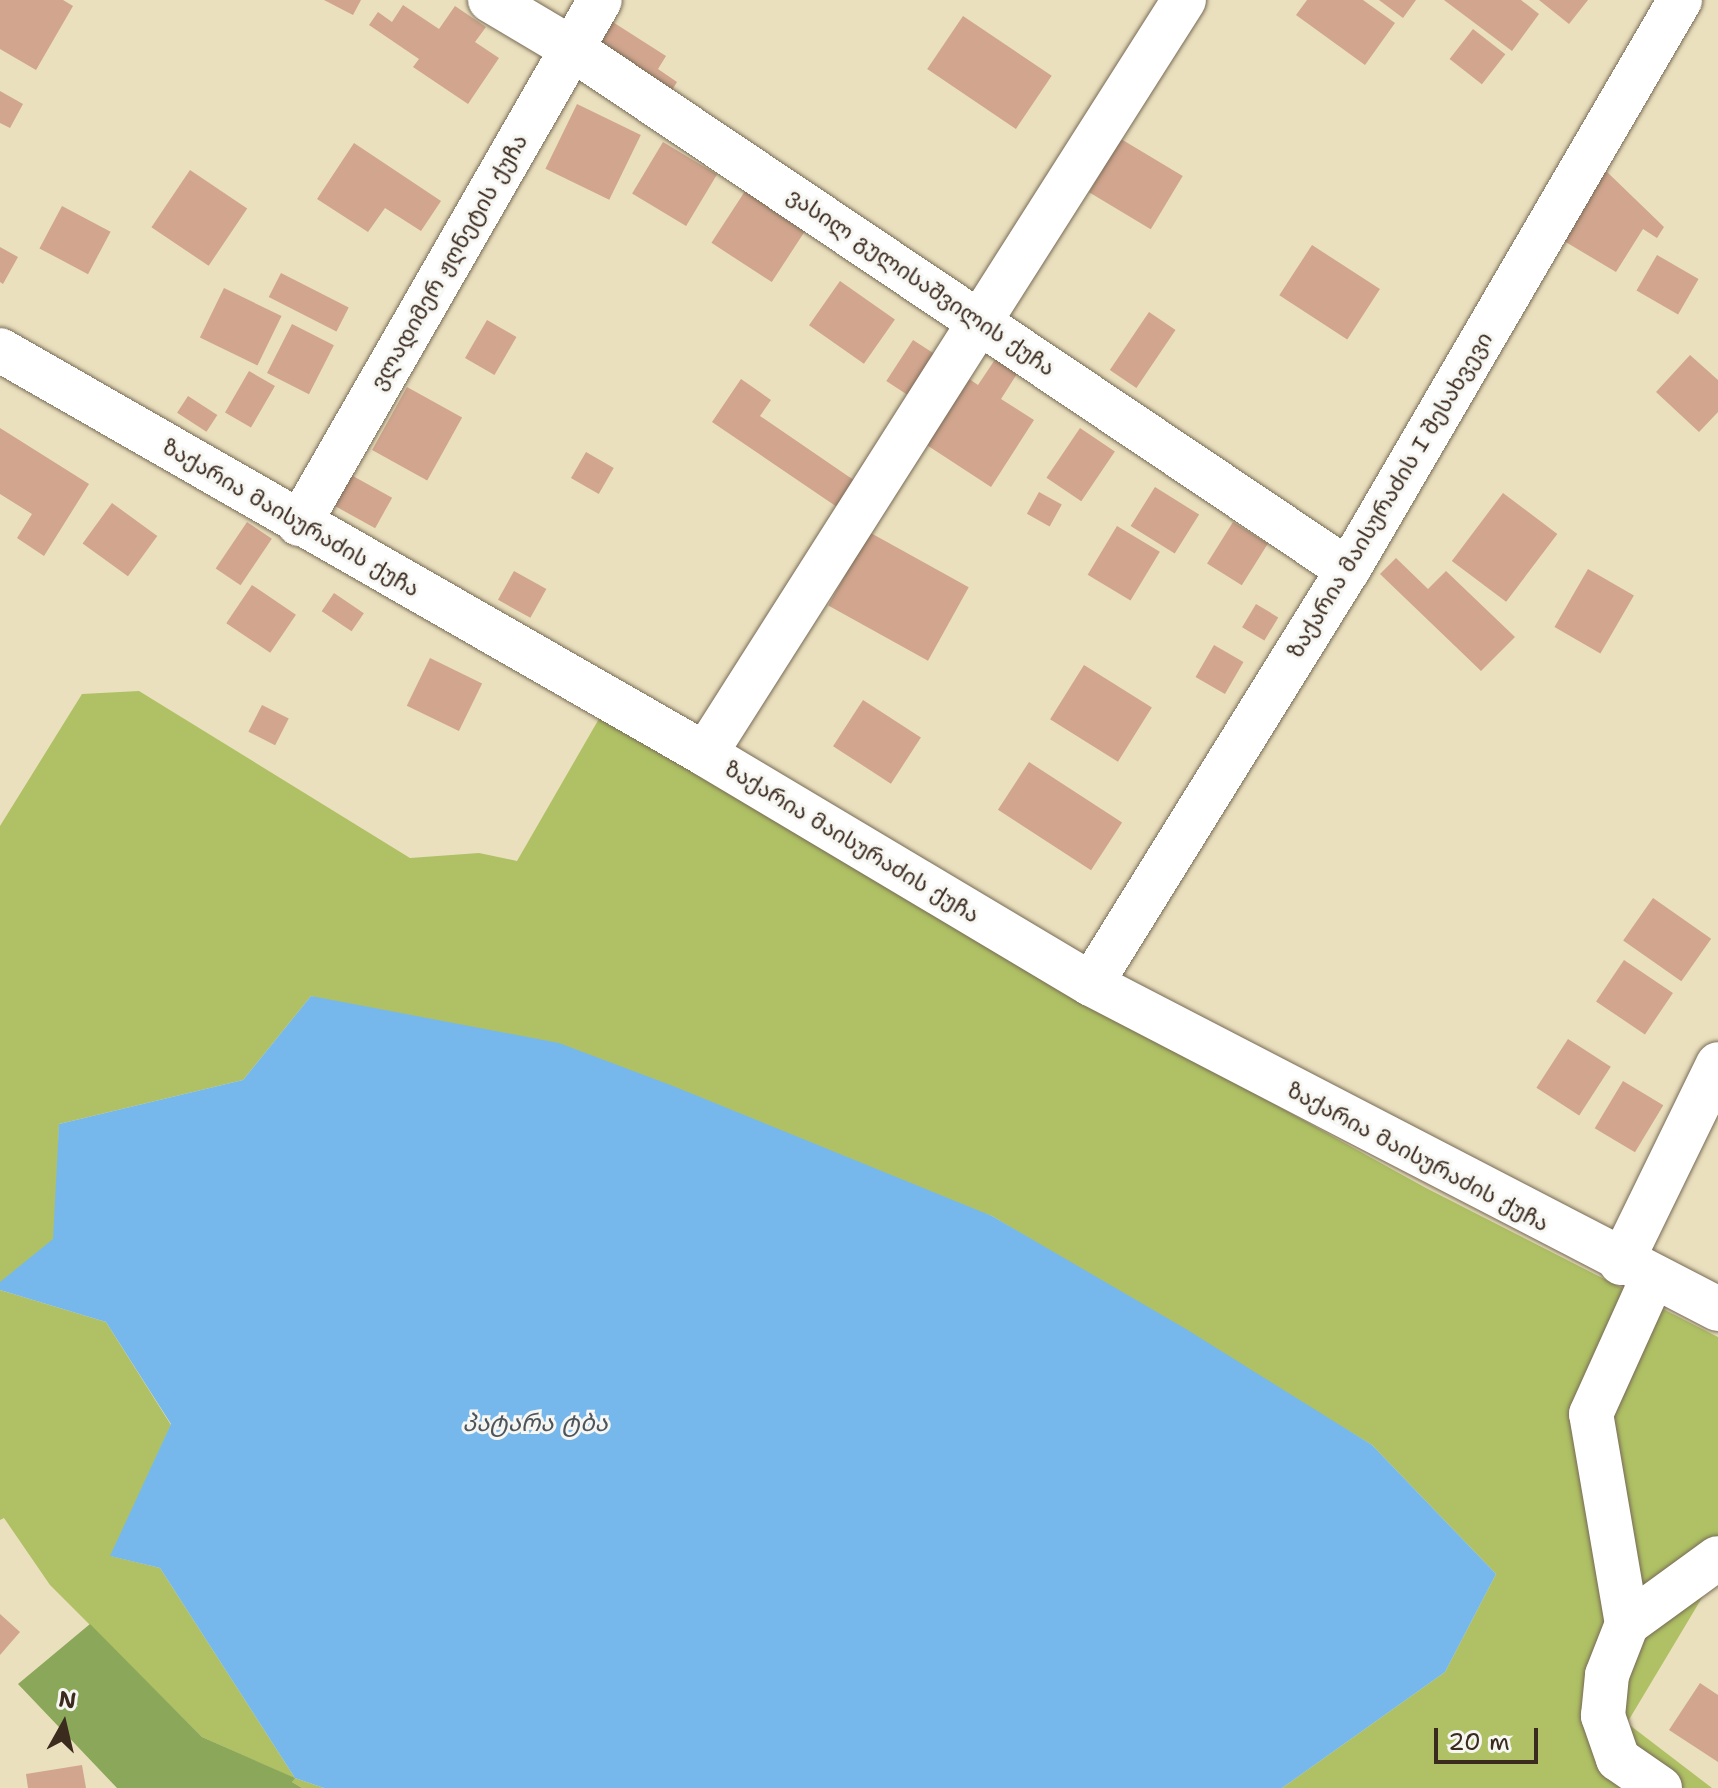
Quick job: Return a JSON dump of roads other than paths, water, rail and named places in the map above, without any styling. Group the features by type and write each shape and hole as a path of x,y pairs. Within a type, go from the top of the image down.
{"street":[{"name":"ვასილ გულისაშვილის ქუჩა","path":"490,0 571,48 1348,570"},
{"name":"ვლადიმერ ჟღნეტის ქუჩა","path":"299,524 600,0"},
{"path":"705,754 1184,0"},
{"name":"ზაქარია მაისურაძის I შესახვევი","path":"1091,984 1348,570 1680,0"},
{"name":"ზაქარია მაისურაძის ქუჩა","path":"0,350 705,754 1091,984 1637,1271 1718,1309"},
{"path":"1660,1788 1618,1759 1603,1716 1603,1698 1627,1624 1591,1414 1637,1271 1718,1064"},
{"path":"1627,1624 1718,1558"}],"water":[{"name":"პატარა ტბა","path":"311,996 559,1043 673,1086 992,1216 1186,1329 1372,1445 1496,1574 1445,1672 1282,1788 324,1788 295,1778 160,1568 110,1556 171,1424 106,1322 0,1290 0,1282 53,1239 59,1124 243,1080"}]}
